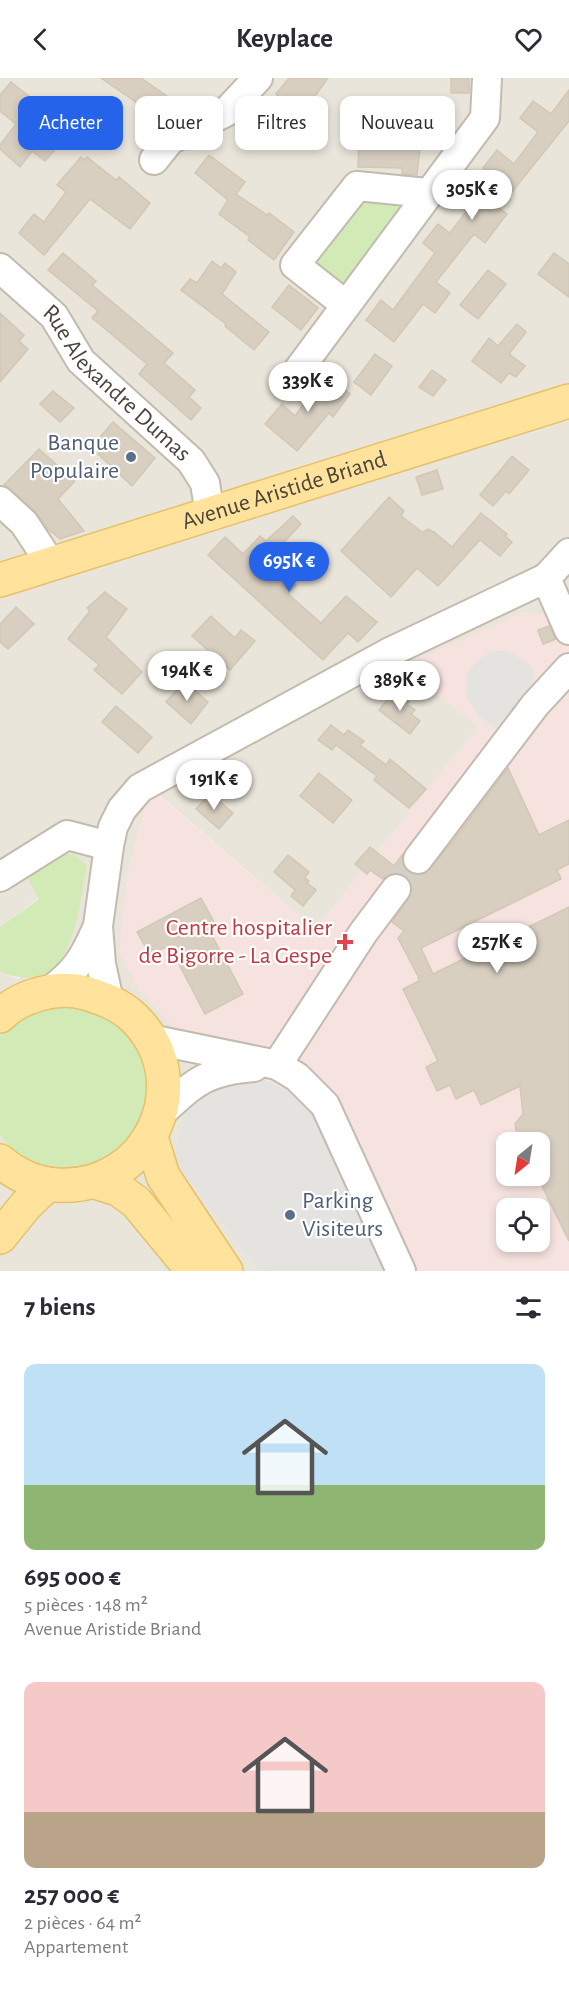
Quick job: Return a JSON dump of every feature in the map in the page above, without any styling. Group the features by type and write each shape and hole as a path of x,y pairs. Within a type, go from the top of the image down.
{"main road":[{"name":"Avenue Aristide Briand","path":"0,580 569,401"},
{"path":"17,1000 79,991 109,1001 132,1017 150,1039 160,1063 164,1088 156,1125 163,1176 226,1271"},
{"path":"0,1165 48,1184 72,1186 95,1182 117,1172 130,1161 156,1125"},
{"path":"95,1182 118,1189 136,1202 194,1271"},
{"path":"0,1237 26,1205 48,1184"}],"street":[{"path":"154,160 170,140 226,112 258,78"},
{"path":"296,373 485,118 487,78"},
{"path":"346,305 296,265 357,186 427,194"},
{"name":"Rue Alexandre Dumas","path":"0,268 54,316 81,361 191,461 205,483 210,514"},
{"path":"0,501 24,523 51,564"},
{"path":"109,1001 101,964 98,926 109,846 113,827 122,809 140,788 388,653 546,578 569,553"},
{"path":"546,578 569,630"},
{"path":"418,859 535,705 569,668"},
{"path":"0,877 68,836 109,846"},
{"path":"277,1065 363,933 396,889"},
{"path":"17,1000 66,979 83,960 98,926"},
{"path":"150,1039 277,1065 297,1077 325,1105 401,1271"},
{"path":"156,1125 197,1081 229,1069 277,1065"}],"shaded area":[{"path":"0,78 569,78 569,600 541,615 525,612 401,667 479,726 315,930 157,793 147,802 127,876 120,953 200,1033 211,1083 174,1160 259,1271 0,1271 0,1135 14,1153 15,1019 0,1036 0,972 19,979 39,898 0,927"},
{"name":"Centre hospitalier de Bigorre - La Gespe","path":"569,600 569,1271 259,1271 185,1111 211,1083 200,1033 174,1028 139,990 119,953 127,876 147,802 156,793 315,930 479,726 400,667 525,612 541,615"},
{"path":"492,651 508,651 525,661 533,670 534,677 533,685 499,730 478,716 466,695 467,674 479,659"},
{"name":"Parking Visiteurs","path":"259,1077 311,1102 389,1271 259,1271 173,1160 185,1111 211,1083"}],"green space":[{"path":"358,199 406,203 346,289 310,262"},
{"path":"51,854 74,854 87,866 74,929 67,948 57,964 43,974 25,978 0,972 0,927 39,899 25,874"},
{"path":"65,1001 120,1023 139,1047 149,1099 141,1130 110,1161 83,1168 54,1171 14,1153 0,1135 0,1036 15,1019"}],"building":[{"path":"101,78 141,78 167,96 135,96 135,101"},
{"path":"289,78 328,78 315,96 279,96 276,94"},
{"path":"451,78 469,78 469,93 451,93"},
{"path":"11,82 29,96 18,96 18,150 55,150 45,161 32,151 20,167 0,149 0,145 16,124 0,111 0,95"},
{"path":"569,90 569,121 499,208 507,214 485,243 474,234 436,282 450,293 435,313 423,304 394,342 366,320 381,300 393,310 435,253 423,243 438,224 450,233 493,176 483,168 497,150 514,164 538,132 520,118 533,101 551,114"},
{"path":"359,150 420,150 417,175 402,174 402,168 358,167"},
{"path":"209,155 245,182 236,194 267,215 269,213 294,232 274,260 248,240 250,237 219,214 228,200 195,173"},
{"path":"81,157 85,160 87,157 116,180 119,177 150,203 130,229 90,199 44,255 19,233 34,214 44,222 66,192 57,185"},
{"path":"63,253 96,281 92,285 173,353 164,363 195,390 189,397 201,408 191,420 139,374 147,364 92,318 98,311 48,270"},
{"path":"554,253 569,264 569,297 538,274"},
{"path":"212,261 221,268 225,263 236,272 222,294 269,332 254,350 225,326 226,324 181,290 190,279 197,283"},
{"path":"488,270 506,284 478,319 460,305"},
{"path":"289,285 318,308 301,330 272,307"},
{"path":"0,313 24,335 19,341 28,349 0,382"},
{"path":"517,324 526,332 509,354 525,366 516,377 509,373 501,383 472,361 489,338 498,346"},
{"path":"375,354 392,366 371,395 354,382"},
{"path":"432,370 446,380 433,396 419,387"},
{"path":"325,374 350,394 333,417 329,413 297,451 265,424 282,404 295,416"},
{"path":"53,391 74,408 60,422 40,404"},
{"path":"113,422 155,458 132,486 98,454 103,449 96,442"},
{"path":"39,449 75,481 58,499 84,531 60,539 48,529 35,511 4,485"},
{"path":"512,456 529,470 509,494 506,491 493,506 480,495"},
{"path":"437,470 443,489 422,495 416,477"},
{"path":"389,497 404,511 401,516 422,532 429,529 434,533 433,531 452,547 481,513 507,534 505,536 512,542 500,556 480,540 438,586 417,568 391,597 341,551"},
{"path":"293,516 301,524 270,557 293,577 291,580 296,585 288,594 321,623 346,596 377,622 358,642 348,633 323,660 208,555 225,537 243,554 260,536 266,541"},
{"path":"105,592 127,609 106,637 142,672 122,694 94,670 99,665 68,639 90,611 87,608"},
{"path":"16,607 34,624 8,649 0,642 0,624"},
{"path":"211,616 235,638 241,630 255,641 230,670 192,636"},
{"path":"549,626 556,639 543,644 538,630"},
{"path":"185,681 208,702 191,724 166,702"},
{"path":"395,690 409,702 407,704 415,710 411,714 420,721 410,734 379,710"},
{"path":"116,706 152,737 138,753 102,722"},
{"path":"331,725 344,735 348,730 364,741 360,745 386,765 390,759 426,789 409,808 374,780 377,776 336,745 332,750 318,740"},
{"path":"508,768 539,835 569,820 569,864 557,870 561,879 421,948 433,974 569,907 569,1241 550,1198 542,1186 550,1186 550,1132 518,1132 516,1130 515,1124 523,1114 520,1086 481,1105 474,1090 456,1099 450,1085 437,1091 426,1067 438,1061 403,989 419,981 418,976 398,938 404,931 392,922 409,898 411,883 406,876 399,873 390,874 383,879 370,870 367,874 355,864 370,847 394,866 402,855 403,865 408,872 417,875 425,874 450,845"},
{"path":"319,773 352,800 333,823 300,796"},
{"path":"210,793 233,813 219,829 196,809"},
{"path":"288,855 309,872 305,878 309,881 307,883 316,890 303,906 291,896 295,890 274,872"},
{"path":"201,898 214,922 207,926 243,994 205,1014 169,945 150,955 137,932"}],"tunnel":[{"path":"396,889 418,859"}],"place":[{"name":"Banque Populaire","path":"131,457"},
{"name":"Centre hospitalier de Bigorre - La Gespe","path":"345,942"},
{"name":"Parking Visiteurs","path":"290,1215"}]}
